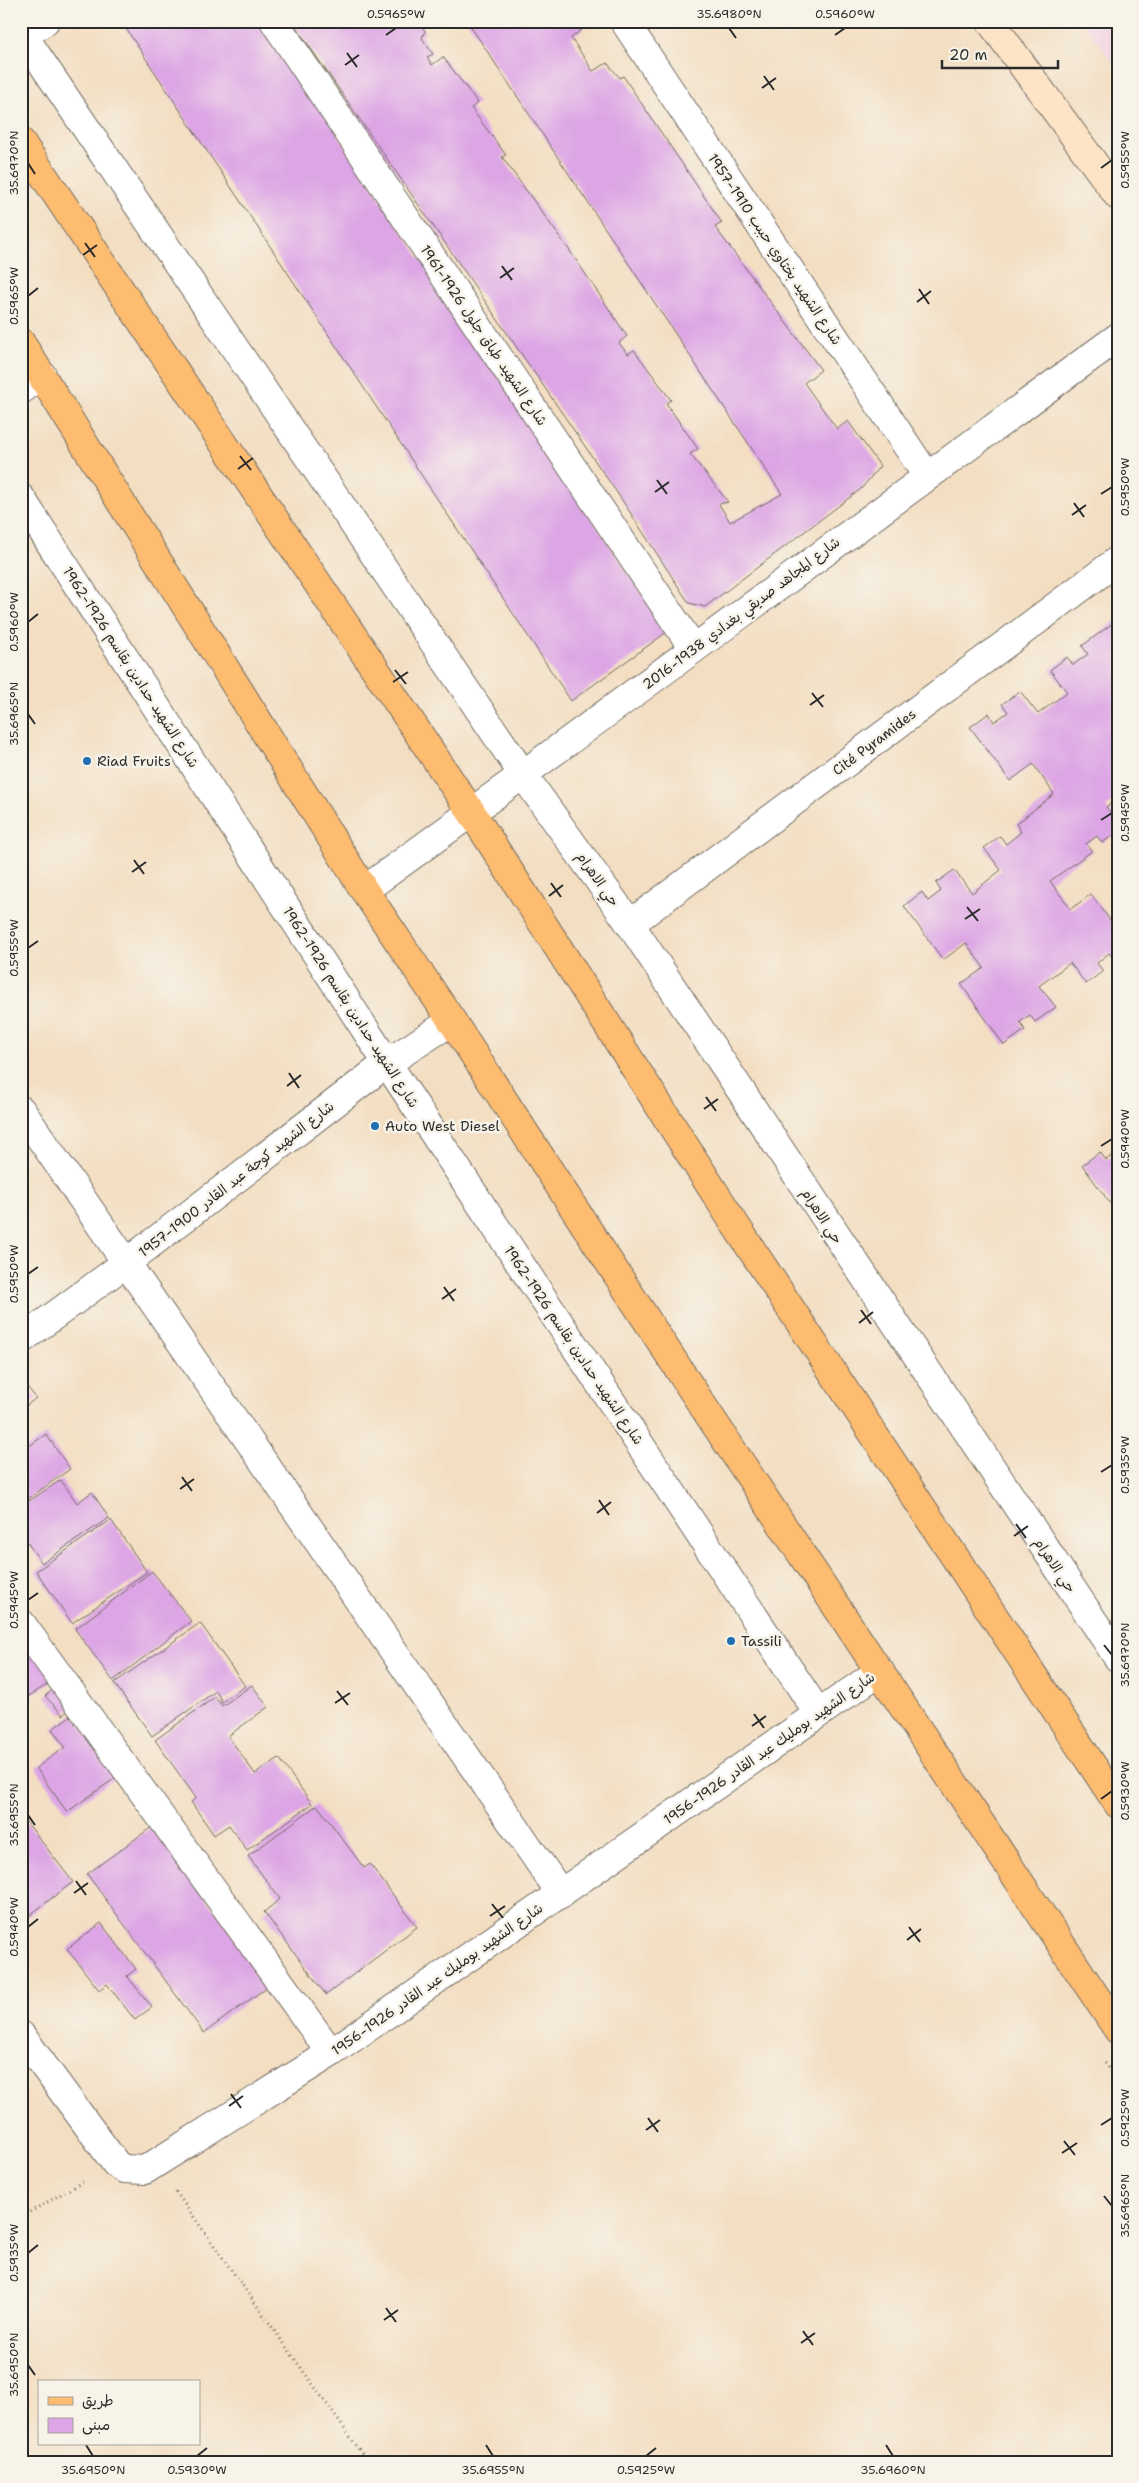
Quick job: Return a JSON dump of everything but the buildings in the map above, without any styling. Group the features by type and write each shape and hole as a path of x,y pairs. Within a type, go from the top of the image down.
{"main road":[{"path":"21,142 472,813 738,1229 1118,1804"},
{"path":"21,343 32,382 689,1385 1116,2025"}],"street":[{"name":"شارع الشهيد طباق جلول 1926-1961","path":"274,21 693,648"},
{"name":"شارع الشهيد بختاوي حببب 1910-1957","path":"624,21 926,476"},
{"path":"990,21 1118,196"},
{"name":"حي الاهرام","path":"30,30 524,776 630,924 1118,1658"},
{"name":"شارع المجاهد صديقي بغدادي 1938-2016","path":"364,890 524,776 693,648 1118,337"},
{"name":"شارع الشهيد حدادين بقاسم 1926-1962","path":"21,498 387,1063 818,1713"},
{"name":"Cité Pyramides","path":"630,924 1118,560"},
{"name":"شارع الشهيد كوجة عبد القادر 1900-1957","path":"21,1340 126,1263 387,1063 452,1021"},
{"path":"21,1110 561,1894"},
{"path":"21,1623 330,2053"},
{"name":"شارع الشهيد بومليك عبد القادر 1926-1956","path":"116,2164 124,2169 146,2170 330,2053 880,1671"},
{"path":"21,2036 116,2164"}],"path":[{"path":"21,2217 116,2164"},
{"path":"155,2164 217,2247 368,2462"}],"shaded area":[{"path":"1082,21 1118,21 1118,69"}],"place":[{"name":"Riad Fruits","path":"87,761"},
{"name":"Auto West Diesel","path":"375,1126"},
{"name":"Tassili","path":"731,1641"}]}
